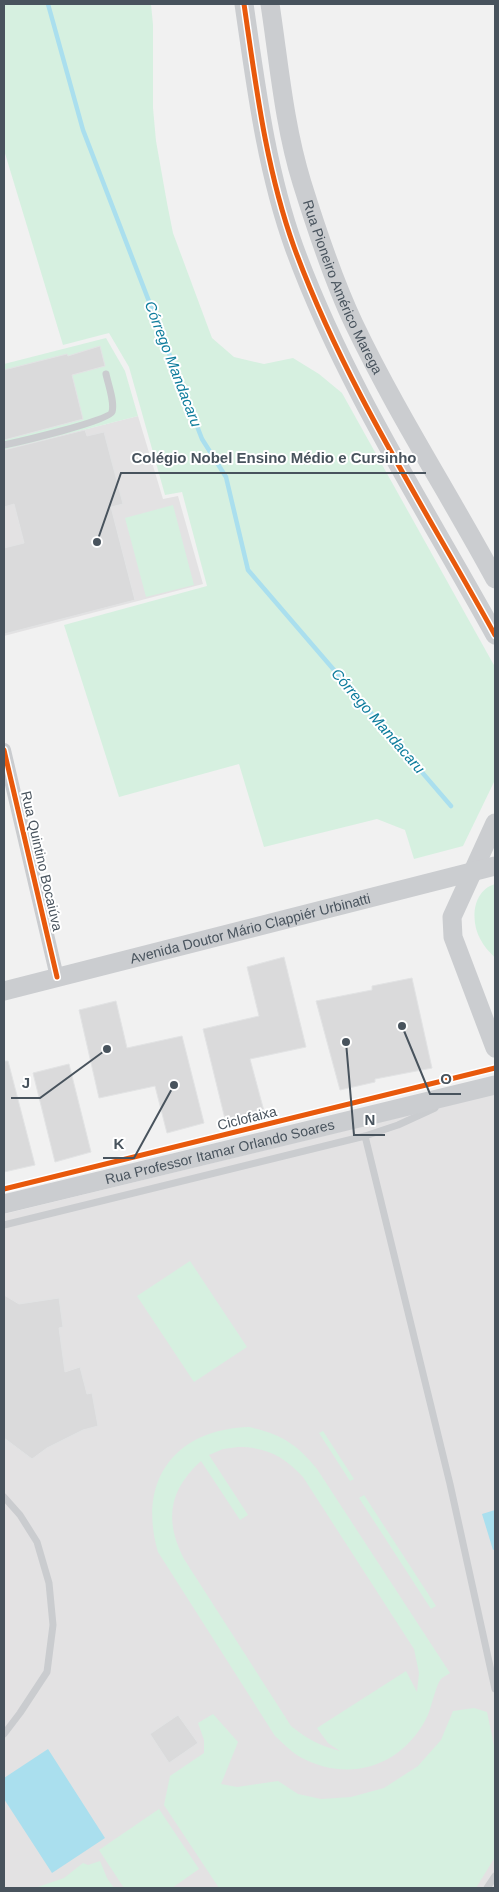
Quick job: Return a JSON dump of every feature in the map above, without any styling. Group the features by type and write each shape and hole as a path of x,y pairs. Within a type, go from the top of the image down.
{"street":[{"name":"Rua Pioneiro Américo Marega","path":"244,4 258,100 274,181 294,247 331,335 374,422 495,635"},
{"name":"Rua Pioneiro Américo Marega","path":"270,4 286,111 301,181 353,323 397,409 478,547 495,580"},
{"name":"Rua Quintino Bocaiúva","path":"4,750 57,977"},
{"path":"495,824 452,917 453,937 495,1048"},
{"name":"Avenida Doutor Mário Clappiér Urbinatti","path":"4,990 495,866"},
{"name":"Rua Professor Itamar Orlando Soares","path":"4,1204 488,1086"}],"lane":[{"path":"4,445 94,422 110,416 112,404 106,374"},
{"path":"4,1225 365,1136 398,1125 488,1086"},
{"path":"365,1136 450,1484 495,1689"},
{"path":"4,1497 20,1514 37,1542 49,1583 53,1625 47,1672 4,1734"},
{"path":"487,1888 495,1876"}],"shaded area":[{"path":"138,416 163,499 178,496 203,584 4,636 4,450"},
{"path":"495,1095 495,1888 4,1888 4,1214"}],"green space":[{"path":"4,4 151,4 153,25 153,108 156,141 167,203 173,233 212,338 234,357 264,364 293,358 319,374 342,393 495,667 495,780 463,846 414,859 405,830 377,819 264,847 239,764 119,797 64,625 207,586 182,492 165,495 129,367 109,333 63,345 4,150"},
{"path":"106,338 125,371 138,416 4,450 4,364"},
{"path":"173,505 194,585 146,597 125,518"},
{"path":"495,884 495,958 478,935 475,909 481,893"},
{"path":"190,1261 247,1347 194,1382 137,1296"},
{"path":"249,1427 270,1433 288,1441 310,1460 450,1673 439,1682 428,1715 415,1735 403,1748 388,1759 356,1769 338,1769 302,1758 288,1748 275,1736 158,1552 153,1526 153,1503 158,1482 168,1464 182,1449 201,1437 223,1430","holes":["248,1447 274,1454 289,1463 303,1477 414,1649 419,1673 417,1692 406,1671 317,1728 328,1743 340,1751 314,1741 291,1726 184,1559 178,1545 172,1518 176,1494 190,1472 201,1461 240,1520 248,1515 209,1455 223,1449"]},
{"path":"323,1431 354,1479 350,1481 319,1433"},
{"path":"364,1495 436,1606 431,1609 359,1498"},
{"path":"474,1708 487,1712 495,1750 495,1857 476,1888 219,1888 164,1805 170,1776 204,1753 204,1740 198,1723 213,1714 238,1742 221,1784 237,1787 278,1781 298,1794 321,1799 351,1797 384,1788 418,1766 441,1740 453,1711"},
{"path":"159,1809 199,1869 172,1888 124,1888 99,1850"},
{"path":"100,1861 107,1878 114,1888 35,1888 64,1878 83,1863 88,1865"}],"water":[{"path":"495,1510 495,1549 493,1550 482,1514"},
{"path":"48,1749 105,1838 52,1873 4,1799 4,1778"}],"building":[{"path":"100,346 105,366 72,375 83,419 4,440 4,370 67,354 68,356"},
{"path":"85,430 87,436 104,432 123,504 111,507 135,600 4,634 4,548 24,543 14,504 4,507 4,450"},
{"path":"284,957 306,1047 250,1059 264,1111 225,1119 203,1029 259,1016 247,967"},
{"path":"412,978 432,1068 375,1079 375,1082 340,1090 316,1001 372,990 372,986"},
{"path":"116,1001 127,1048 182,1036 204,1123 167,1133 155,1086 99,1098 79,1010"},
{"path":"4,1061 8,1061 35,1165 4,1172"},
{"path":"69,1064 91,1152 55,1162 33,1073"},
{"path":"4,1295 19,1304 59,1298 63,1327 59,1328 65,1372 80,1367 87,1394 92,1393 98,1426 83,1430 47,1448 32,1459 4,1438"},
{"path":"178,1715 198,1743 169,1763 150,1734"}],"waterway":[{"name":"Córrego Mandacaru","path":"48,4 83,130 202,439 226,477 248,570 451,806"}],"cycle path":[{"path":"244,4 263,127 276,188 294,247 314,298 337,348 387,445 495,635"},
{"path":"4,750 57,977"},
{"name":"Ciclofaixa","path":"4,1189 495,1068"}],"place":[{"name":"Colégio Nobel Ensino Médio e Cursinho","path":"97,542"},
{"name":"O","path":"402,1026"},
{"name":"N","path":"346,1042"},
{"name":"J","path":"107,1049"},
{"name":"K","path":"174,1085"}]}
